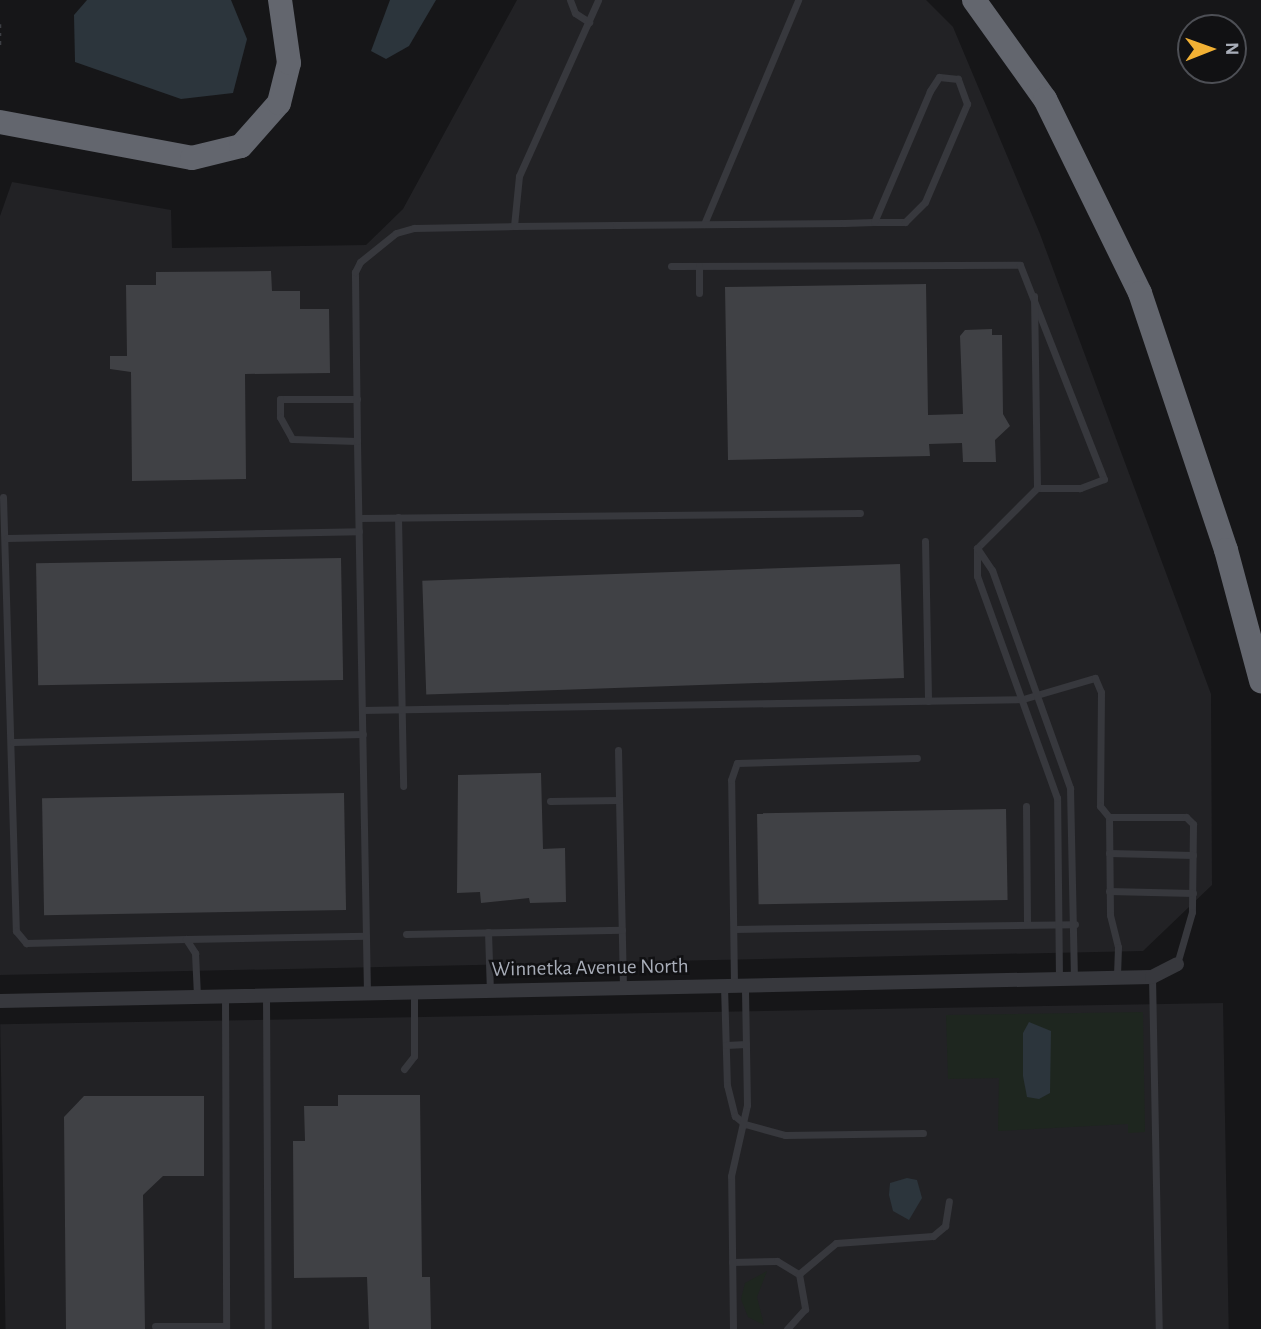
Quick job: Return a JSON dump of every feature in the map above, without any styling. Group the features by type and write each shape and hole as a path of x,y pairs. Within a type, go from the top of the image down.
{"highway":[{"path":"0,122 192,158 241,146 279,103 289,63 280,0"},
{"path":"974,0 1045,99 1140,293 1226,550 1261,680"},
{"path":"995,0 1043,65 1083,135 1158,296 1228,508 1261,680"}],"street":[{"name":"Winnetka Avenue North","path":"0,1001 1152,977 1177,964"}],"lane":[{"path":"570,0 575,13 589,22"},
{"path":"514,226 519,176 598,0"},
{"path":"704,224 799,0"},
{"path":"367,993 355,272 360,262 396,233 415,228 905,222 925,202 967,104 958,79 939,77 930,92 874,222"},
{"path":"671,267 1013,261 1034,290 1104,479 1080,488 1037,488 977,548 977,576 1023,699 1056,798 1060,924 1067,979"},
{"path":"699,266 699,293"},
{"path":"1034,290 1037,488"},
{"path":"357,399 280,399 281,417 292,439 357,441"},
{"path":"3,496 7,538 16,931 26,943 366,936"},
{"path":"359,518 860,513"},
{"path":"398,517 403,786"},
{"path":"7,538 359,531"},
{"path":"925,541 928,701"},
{"path":"977,548 992,570 1038,693 1072,800 1075,924 1067,979"},
{"path":"362,710 1023,699 1085,677 1099,684 1100,806 1110,817 1110,891 1117,978"},
{"path":"13,742 363,734"},
{"path":"618,750 623,988"},
{"path":"917,758 737,763 731,780 734,986 726,1045 730,1102 745,1124 785,1135 923,1133"},
{"path":"550,801 619,800"},
{"path":"1026,806 1027,924"},
{"path":"1110,817 1191,819 1193,893 1177,964"},
{"path":"1110,853 1193,855"},
{"path":"1110,891 1193,893"},
{"path":"734,929 1075,924"},
{"path":"407,934 622,930"},
{"path":"488,932 489,991"},
{"path":"187,939 195,953 197,997"},
{"path":"1152,977 1159,1329"},
{"path":"733,1329 731,1176 745,1124 746,1044 734,986"},
{"path":"404,1069 414,1056 414,992"},
{"path":"266,995 268,1329"},
{"path":"155,1326 226,1327 225,996"},
{"path":"726,1045 746,1044"},
{"path":"799,1274 836,1243 933,1236 945,1226 949,1201"},
{"path":"732,1262 778,1261 799,1274 805,1309 787,1329"}],"path":[{"path":"0,24 0,48"}],"shaded area":[{"path":"87,0 231,0 247,39 233,93 181,99 75,62 74,15"},
{"path":"390,0 436,0 409,46 386,59 371,51"},
{"path":"517,0 926,0 953,27 1040,234 1211,694 1212,885 1143,951 0,975 0,216 12,182 171,210 172,248 366,245 403,209"},
{"path":"1223,1003 1229,1329 6,1329 0,1024"},
{"path":"1143,1012 1145,1132 1128,1133 1128,1124 998,1131 999,1078 948,1079 946,1015"},
{"path":"1029,1022 1051,1031 1050,1093 1039,1099 1027,1097 1023,1076 1023,1033"},
{"path":"907,1178 917,1180 922,1198 909,1220 893,1211 889,1195 890,1183"},
{"path":"767,1271 757,1297 764,1325 748,1317 741,1299 745,1283"}],"building":[{"path":"271,271 272,291 300,291 300,309 329,309 330,373 245,374 246,479 132,481 131,372 110,369 110,356 127,356 126,285 156,285 156,272"},
{"path":"926,284 928,415 963,414 960,336 965,330 992,329 992,335 1002,335 1003,414 1010,426 995,440 996,462 963,462 962,443 929,444 930,456 728,460 725,287"},
{"path":"341,558 343,680 38,685 36,563"},
{"path":"900,564 904,678 426,695 422,581"},
{"path":"541,773 543,849 565,848 566,902 530,903 529,898 481,903 480,892 457,893 458,775"},
{"path":"344,793 346,910 44,915 42,798"},
{"path":"1006,809 1008,900 759,904 757,813"},
{"path":"338,1095 420,1095 422,1277 430,1277 431,1329 369,1329 367,1277 294,1278 293,1141 305,1141 304,1106 338,1106"},
{"path":"84,1096 204,1096 204,1176 163,1176 143,1195 145,1329 66,1329 64,1117"}]}
